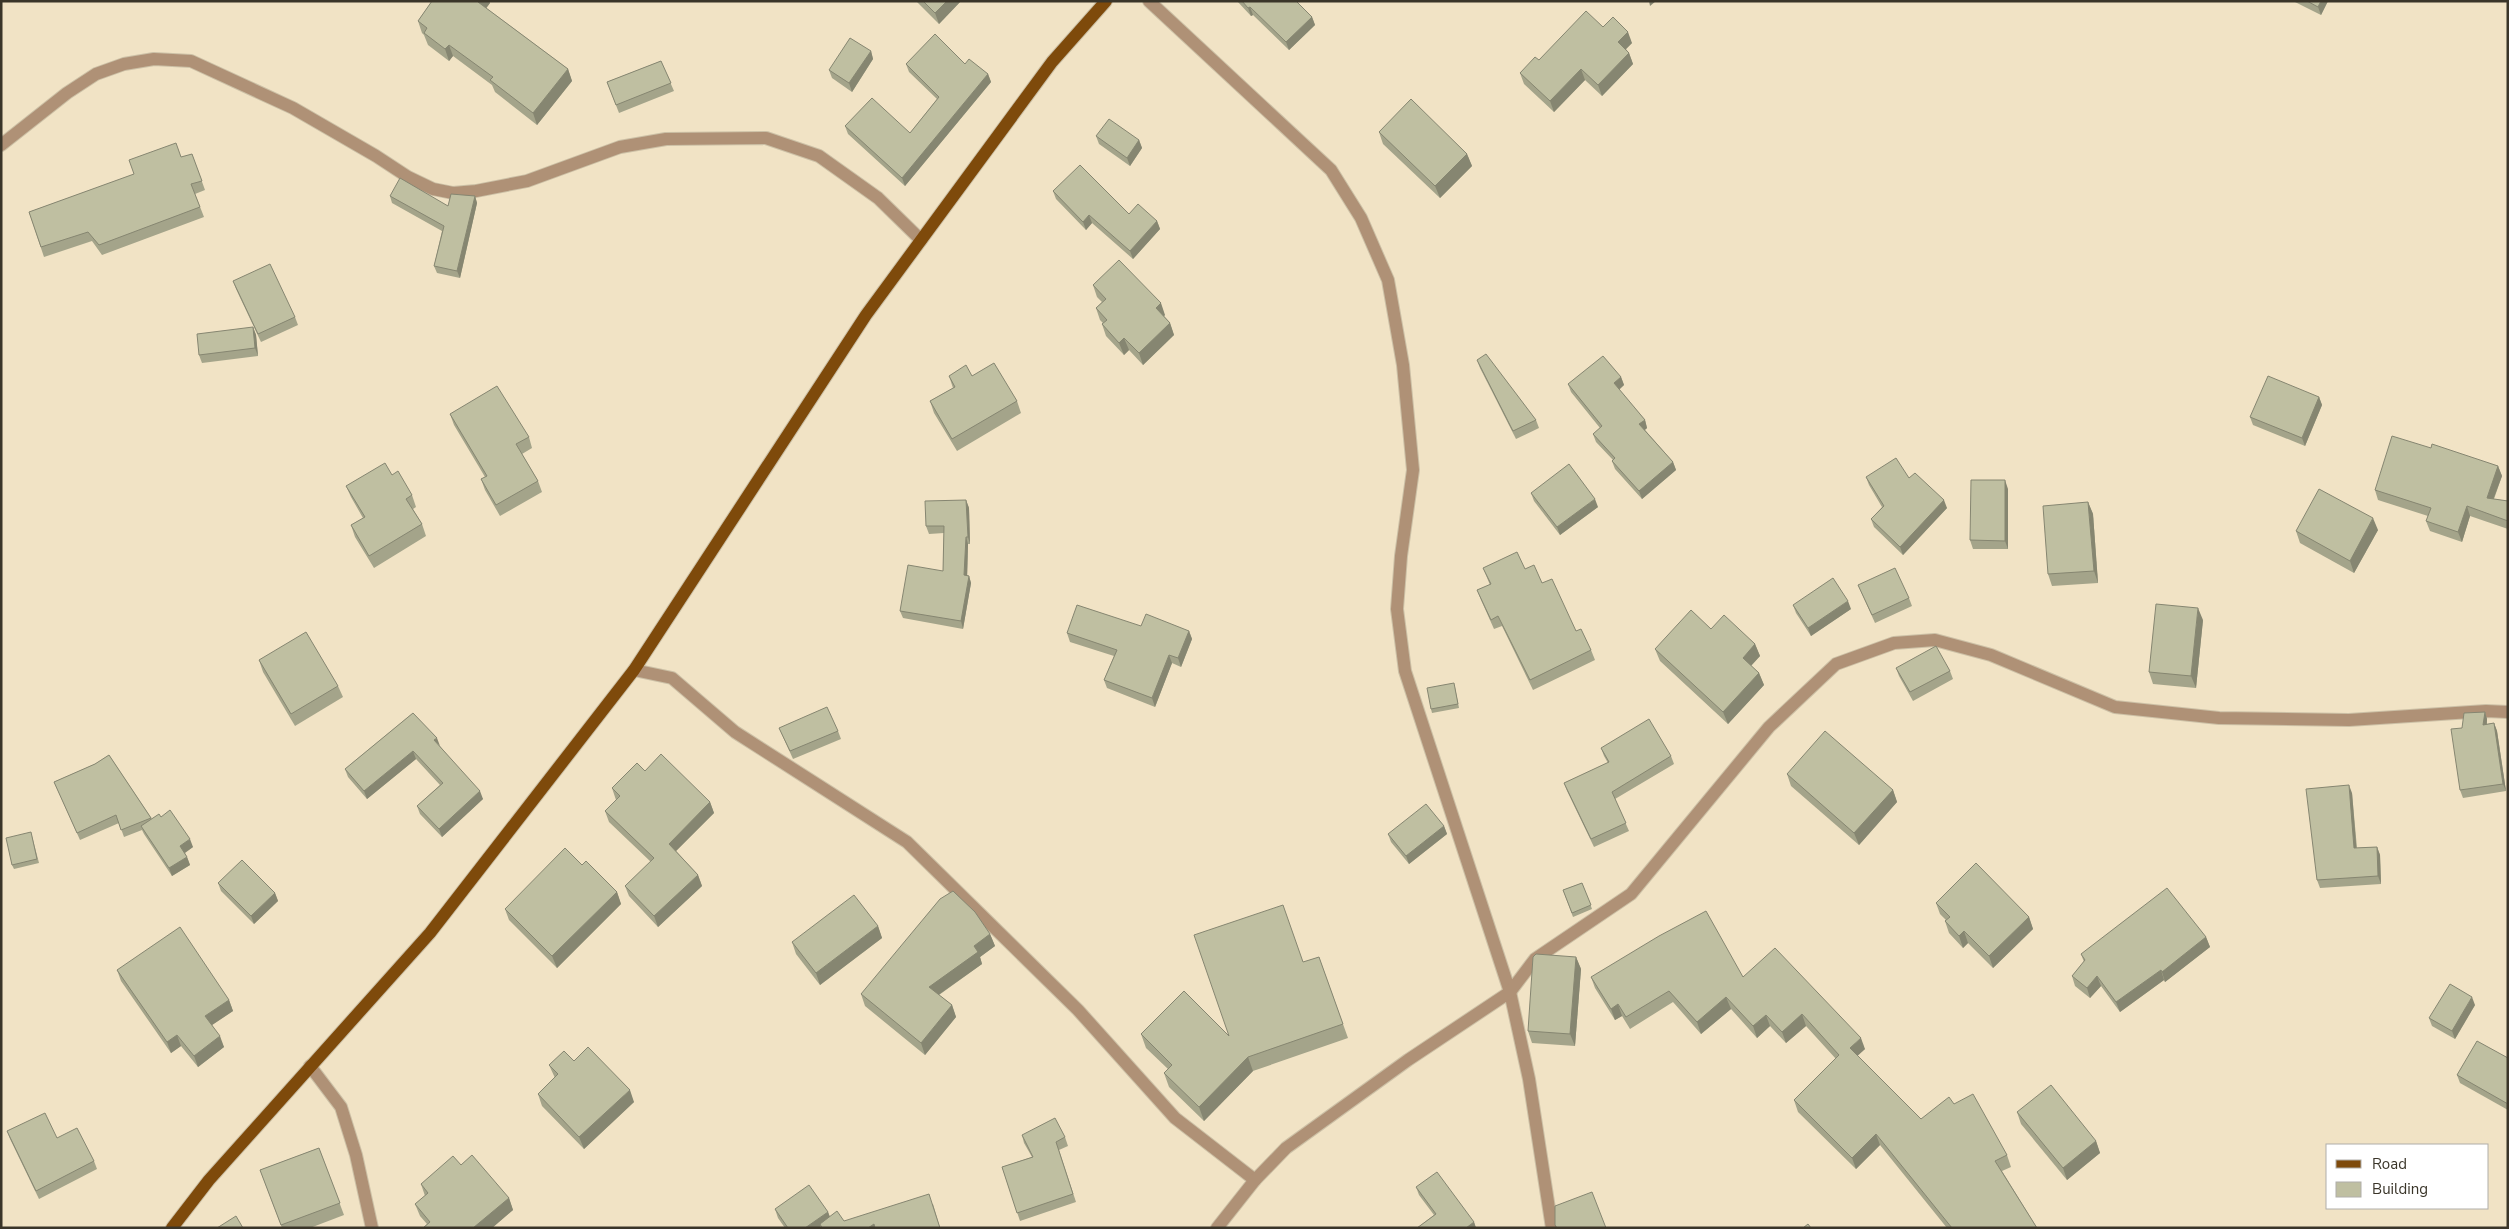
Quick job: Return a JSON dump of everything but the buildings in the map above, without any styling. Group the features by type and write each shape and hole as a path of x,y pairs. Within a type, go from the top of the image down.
{"main road":[{"path":"172,1228 209,1180 430,933 634,670 866,315 1052,62 1106,1"}],"street":[{"path":"1149,1 1331,170 1361,218 1388,280 1404,365 1413,470 1401,556 1397,608 1406,670 1510,992 1530,1079 1552,1228"},
{"path":"1,145 67,93 96,74 124,64 154,59 190,60 293,108 376,156 408,177 433,189 453,192 476,191 527,182 620,147 666,140 766,138 819,156 878,198 921,240"},
{"path":"1217,1228 1254,1180 1286,1148 1408,1060 1510,992 1535,959 1631,894 1769,727 1836,664 1894,643 1936,640 1991,655 2116,707 2219,718 2349,720 2486,711 2508,712"},
{"path":"634,670 672,678 735,732 907,842 1078,1010 1175,1118 1254,1180"},
{"path":"310,1066 342,1107 356,1155 372,1228"}]}
